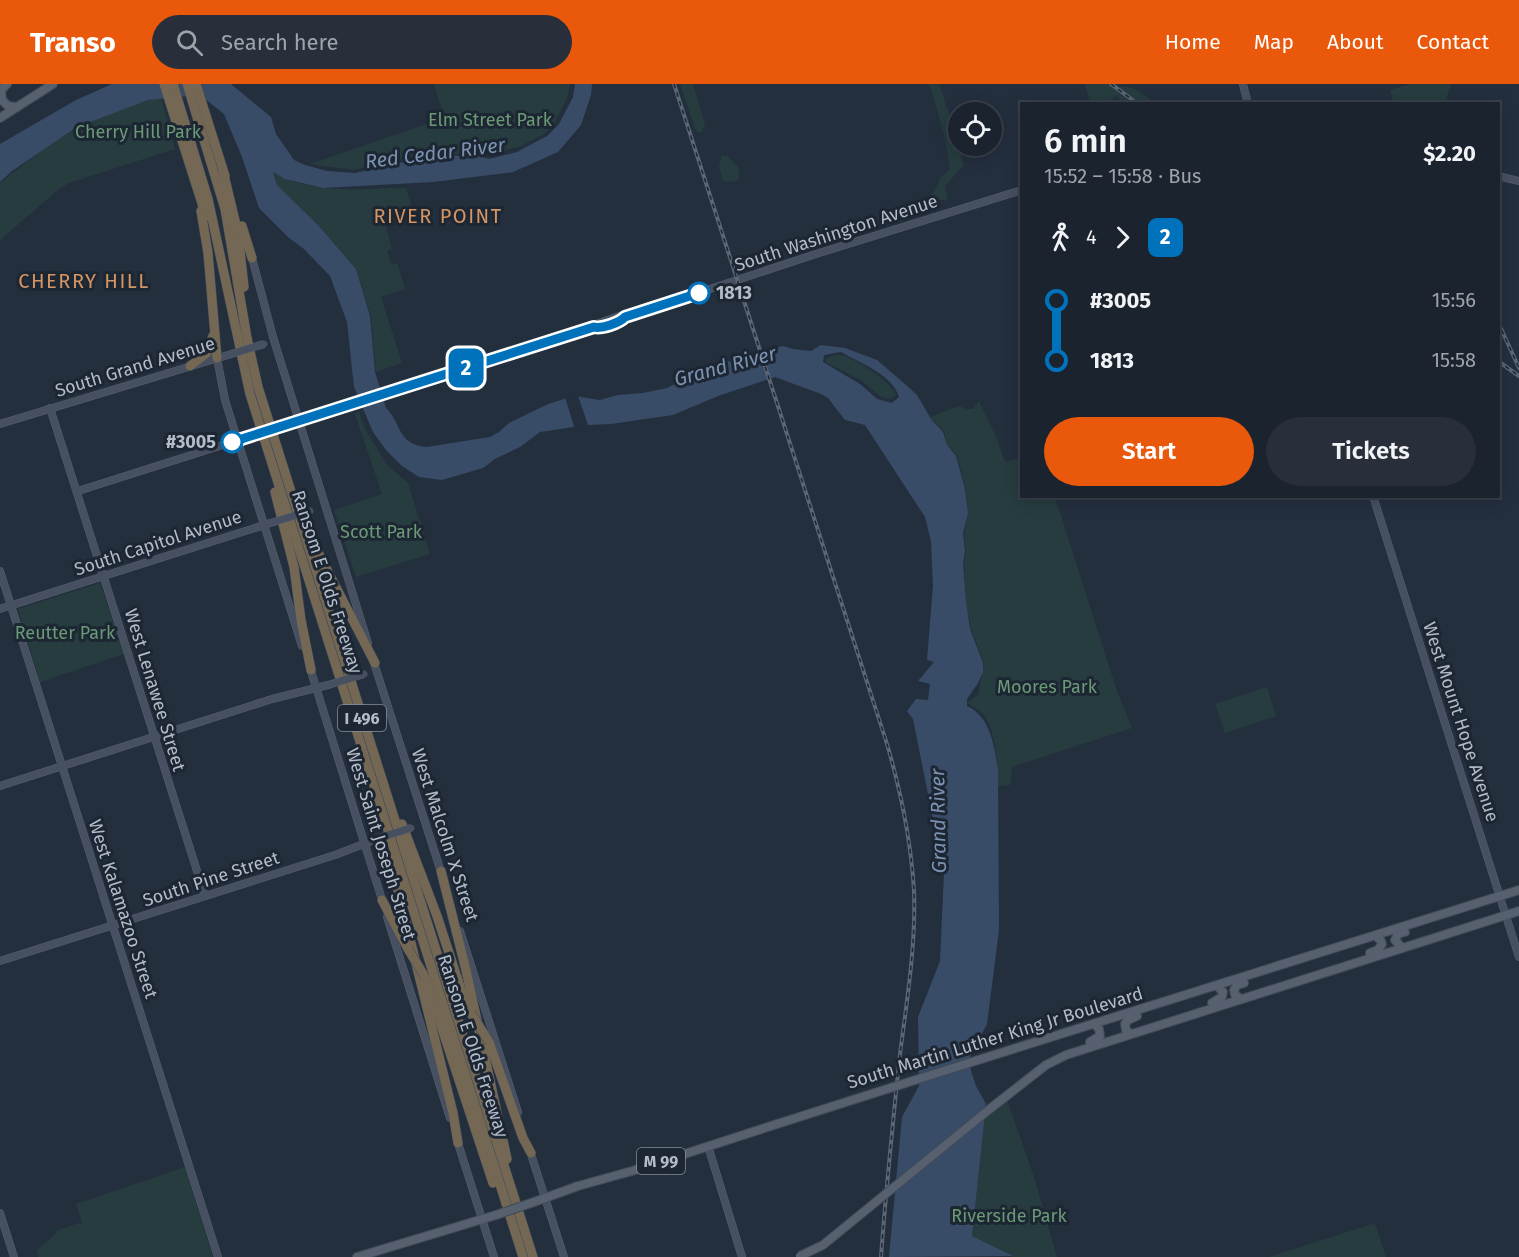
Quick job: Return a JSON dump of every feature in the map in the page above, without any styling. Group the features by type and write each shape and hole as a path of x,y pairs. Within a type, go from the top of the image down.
{"highway":[{"path":"164,84 198,178"},
{"path":"173,84 198,178 208,252 214,361"},
{"path":"187,84 252,258"},
{"path":"196,84 219,172"},
{"name":"Ransom E Olds Freeway","path":"219,172 239,239 256,382 533,1257"},
{"name":"Ransom E Olds Freeway","path":"198,178 250,394 521,1257"},
{"path":"190,366 205,356 211,345 212,304"},
{"path":"250,394 292,557 310,670"},
{"path":"279,455 315,549 375,667"},
{"path":"365,728 437,916 464,999 489,1042 523,1138 531,1153"},
{"path":"360,741 453,1113 458,1143"},
{"path":"441,871 466,970 527,1240"},
{"path":"382,900 425,977 460,1089 521,1257"}],"main road":[{"path":"7,84 1,91 2,100 8,106 16,107"},
{"path":"0,118 53,84"},
{"name":"South Martin Luther King Jr Boulevard","path":"357,1257 496,1215 1519,890"},
{"path":"1402,948 1395,940 1398,934 1458,915 1469,907"},
{"name":"South Martin Luther King Jr Boulevard","path":"798,1257 824,1245 991,1108 1046,1065 1066,1055 1519,911"},
{"path":"1321,974 1332,965 1378,950 1382,944 1376,936"},
{"path":"1241,999 1235,995 1234,990 1237,985 1262,977 1271,969"},
{"path":"1194,1014 1203,1006 1221,1000 1223,992 1217,986"},
{"path":"1131,1034 1125,1028 1126,1022 1150,1012 1155,1006"},
{"path":"1066,1055 1072,1048 1098,1038 1100,1033 1094,1024"}],"street":[{"path":"1243,84 1248,102"},
{"path":"1500,176 1519,181"},
{"name":"South Washington Avenue","path":"78,492 594,327 623,320 625,317 816,254 1020,191"},
{"name":"West Malcolm X Street","path":"252,258 298,421 564,1257"},
{"name":"South Grand Avenue","path":"0,424 264,344 278,351"},
{"name":"West Saint Joseph Street","path":"214,361 494,1257"},
{"name":"West Lenawee Street","path":"51,408 205,896"},
{"name":"West Mount Hope Avenue","path":"1374,498 1519,957"},
{"name":"South Capitol Avenue","path":"0,609 325,506"},
{"name":"West Kalamazoo Street","path":"0,571 218,1257"},
{"path":"0,786 272,699 364,674 375,667"},
{"name":"South Pine Street","path":"0,961 335,855 411,828 420,823 422,814"},
{"path":"708,1146 742,1257"},
{"path":"0,1213 14,1257"}],"green space":[{"name":"Elm Street Park","path":"434,84 570,84 567,98 555,122 544,134 521,146 489,155 473,150 457,154 430,152 353,170 310,164 444,118"},
{"path":"680,84 693,84 705,124 701,133 696,131"},
{"path":"927,84 939,84 948,110 948,156 961,156 964,165 945,186 947,200 931,199 940,178 950,169 944,134 931,88"},
{"path":"1085,84 1116,84 1120,87 1129,87 1154,102 1124,102 1115,96 1112,102 1090,102"},
{"path":"1410,84 1451,84 1445,102 1394,102 1390,90"},
{"name":"Cherry Hill Park","path":"161,98 175,149 69,183 0,240 0,183 75,129 117,109"},
{"path":"722,155 728,156 738,167 739,179 733,182 723,181 719,167"},
{"path":"273,171 288,179 320,187 406,188 412,209 377,220 379,225 385,223 392,249 387,251 392,265 397,263 405,289 381,297 402,363 376,372 371,316 356,269 318,225 277,185"},
{"path":"842,355 864,366 888,384 896,395 891,399 881,397 861,380 827,363 825,359"},
{"name":"Moores Park","path":"979,401 1004,460 1007,462 1020,457 1020,498 1055,498 1117,691 1132,728 1012,767 1010,785 998,786 997,757 990,726 980,711 967,703 978,695 984,663 971,629 966,601 964,534 968,513 966,489 957,456 947,445 944,431 930,417 959,406 973,409"},
{"name":"Scott Park","path":"359,412 364,427 386,464 408,483 430,554 356,577 334,510 382,494 355,414"},
{"name":"Reutter Park","path":"100,583 124,654 40,682 18,609"},
{"path":"1267,687 1276,716 1225,733 1215,704"},
{"name":"Riverside Park","path":"1005,1094 1035,1180 1057,1257 1012,1257 972,1236 985,1110"},
{"path":"185,1167 213,1257 38,1257 37,1251 58,1230 79,1223 83,1225 76,1204"},
{"path":"1375,1223 1386,1257 1269,1257"}],"water":[{"name":"Grand River","path":"112,84 231,84 271,117 276,134 294,160 327,171 355,173 434,155 474,154 489,159 517,152 547,136 559,124 573,97 575,84 592,84 591,95 581,125 558,152 513,172 433,182 323,188 285,179 273,172 277,185 318,225 356,269 370,316 375,372 386,408 405,437 417,445 427,447 490,437 509,423 548,404 574,396 600,400 667,388 724,360 737,363 750,354 783,346 811,351 821,345 845,348 877,360 917,395 931,419 943,432 947,445 956,456 965,489 968,513 963,533 966,601 970,629 983,663 983,672 967,699 967,706 981,717 990,733 998,770 999,930 987,1024 970,1057 971,1071 976,1086 986,1104 972,1236 1013,1256 889,1257 902,1117 919,1086 918,1017 940,961 944,874 913,719 907,711 916,699 928,700 930,684 918,681 934,662 927,660 933,586 931,541 925,517 865,425 845,420 828,398 821,394 775,377 718,396 673,415 540,432 520,447 495,459 483,468 442,480 419,477 402,466 373,432 354,387 347,322 330,276 259,208 242,157 224,114 200,95 148,100 77,127 12,171 0,182 0,144 76,100","holes":["841,352 883,376 896,389 899,397 892,403 877,399 860,384 823,362 824,355"]}],"pier":[{"path":"577,393 589,428 575,430 565,397"}],"railway":[{"path":"674,84 887,744 905,817 913,872 914,932 892,1130 881,1257"},
{"path":"1111,84 1135,102"},
{"path":"1500,326 1519,368"},
{"path":"1500,362 1519,376"}],"bus line":[{"name":"2","path":"232,442 594,327 623,320 625,317 699,293"}],"place":[{"name":"1813","path":"699,293"},
{"name":"#3005","path":"232,442"}],"district":[{"name":"RIVER POINT","path":"438,216"},
{"name":"CHERRY HILL","path":"84,281"}],"water label":[{"name":"Red Cedar River","path":"435,153"}]}
